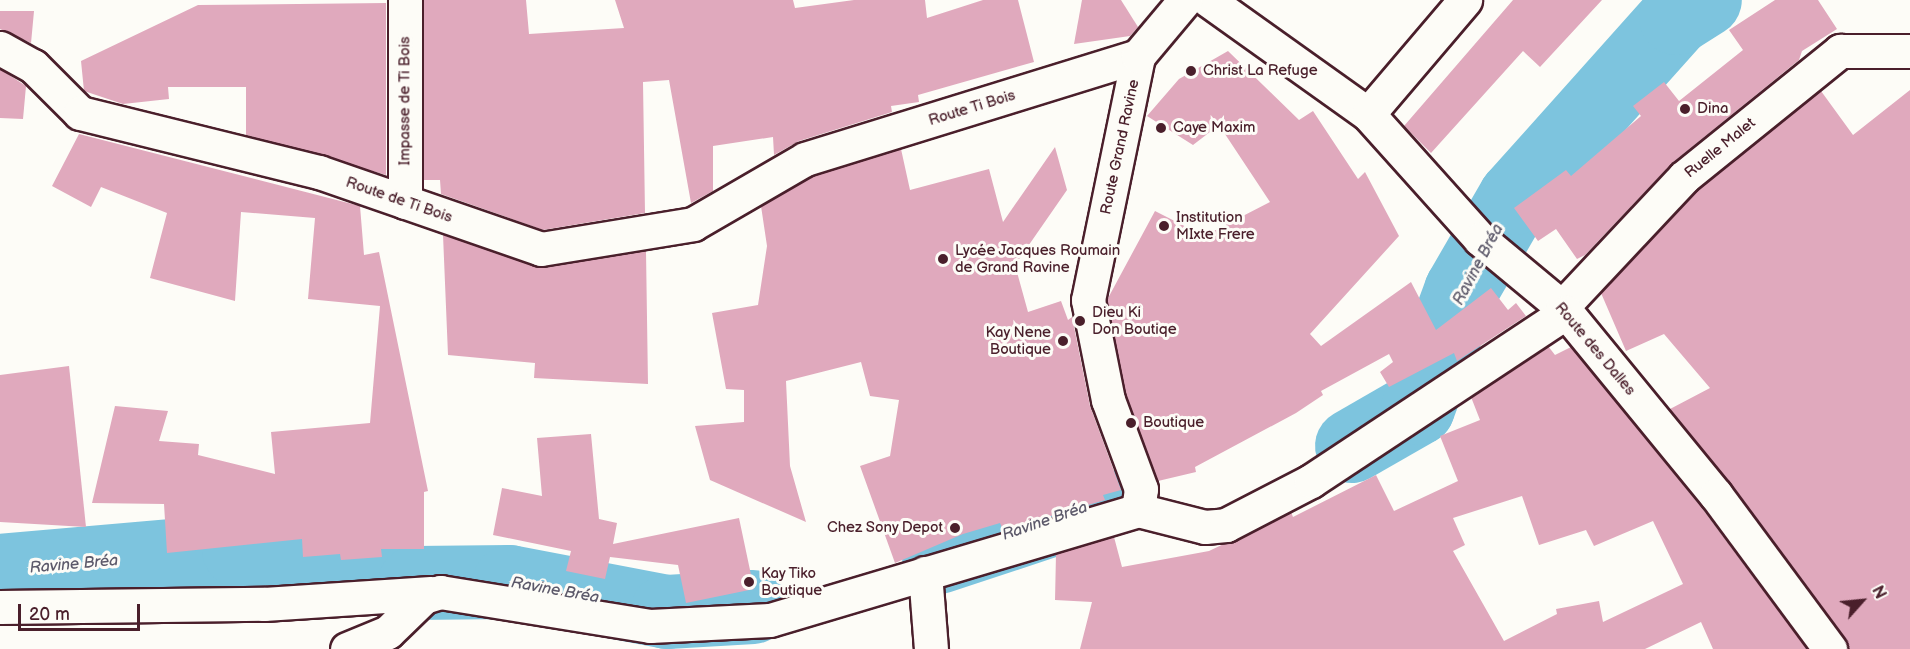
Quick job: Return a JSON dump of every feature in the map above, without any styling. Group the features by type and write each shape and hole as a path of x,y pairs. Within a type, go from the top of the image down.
{"street":[{"name":"Impasse de Ti Bois","path":"405,0 405,202"},
{"name":"Route Grand Ravine","path":"1138,510 1141,489 1108,400 1088,300 1138,56 1185,0"},
{"name":"Route des Dalles","path":"1208,0 1368,114 1480,239 1564,309 1716,495 1830,649"},
{"path":"1368,114 1465,0"},
{"name":"Route de Ti Bois","path":"0,48 33,66 80,113 319,172 541,249 693,224 805,159"},
{"name":"Ruelle Malet","path":"1138,510 1195,525 1226,525 1311,482 1564,309 1684,177 1840,51 1910,51"},
{"name":"Route Ti Bois","path":"805,159 1138,56"},
{"path":"0,607 264,604 431,593 650,627 770,620 1138,510"},
{"path":"925,573 931,649"},
{"path":"347,649 388,632 431,593"}],"building":[{"path":"424,0 526,0 529,34 624,28 615,0 793,0 795,8 854,0 925,0 927,18 983,0 1018,0 1034,62 918,95 919,102 891,106 892,112 799,141 774,155 773,137 713,146 713,191 691,203 669,80 643,82 645,213 543,230 441,194 440,180 424,180"},
{"path":"1082,0 1121,0 1138,27 1130,36 1074,44"},
{"path":"1513,0 1602,0 1540,67 1523,51 1431,153 1404,126"},
{"path":"1775,0 1818,0 1837,29 1802,51 1799,60 1672,163 1585,255 1577,259 1556,229 1538,241 1514,208 1566,170 1571,176 1641,116 1633,106 1664,82 1679,101 1743,50 1729,30"},
{"path":"386,3 386,175 246,135 246,87 168,87 169,99 123,104 84,91 81,61 198,5"},
{"path":"0,11 34,11 31,43 0,29"},
{"path":"1228,51 1299,120 1313,111 1358,179 1365,172 1399,236 1310,334 1321,346 1411,282 1436,330 1491,288 1508,310 1516,303 1526,316 1457,361 1454,353 1389,387 1380,372 1393,362 1389,354 1321,391 1323,395 1296,413 1195,467 1196,472 1158,481 1126,395 1107,300 1155,211 1204,236 1270,202 1219,125 1193,145 1147,116 1179,79"},
{"path":"0,69 26,86 23,119 0,118"},
{"path":"1910,90 1910,649 1848,649 1731,484 1670,409 1710,388 1664,334 1626,351 1601,293 1697,191 1821,91 1853,135"},
{"path":"79,134 360,206 364,255 379,252 428,491 424,492 424,549 381,549 382,557 341,560 340,554 303,557 302,539 167,553 164,504 92,503 115,406 168,411 159,441 199,444 198,455 275,474 271,432 370,423 380,306 308,299 315,218 241,212 235,301 150,278 167,213 101,187 91,207 52,186"},
{"path":"1055,147 1067,190 1015,265 1028,312 1061,301 1068,320 1072,317 1090,406 1121,490 1103,495 1105,500 1003,530 1000,523 963,534 895,563 860,466 890,456 899,400 870,396 861,362 786,381 790,466 806,522 710,480 695,426 744,422 744,390 726,389 712,313 758,305 767,246 761,206 813,176 901,149 910,190 989,169 1003,222"},
{"path":"443,235 543,268 646,251 648,384 534,378 535,363 448,355"},
{"path":"1548,346 1555,355 1571,347 1701,507 1807,649 1713,649 1701,622 1645,649 1080,649 1092,602 1055,600 1056,554 1114,537 1122,567 1209,551 1291,512 1293,517 1376,475 1394,511 1458,481 1440,436 1480,420 1471,397","holes":["1522,496 1539,545 1586,530 1594,546 1653,521 1683,584 1603,622 1599,601 1556,609 1557,614 1504,641 1453,551 1465,545 1453,518"]},
{"path":"69,366 86,527 0,522 0,375"},
{"path":"591,434 599,519 617,523 613,544 739,518 754,589 686,603 678,565 610,557 605,579 566,571 571,551 493,535 502,488 542,496 537,438"}],"waterway":[{"name":"Ravine Bréa","path":"1352,446 1418,408 1461,291 1515,198 1676,18 1705,0"},
{"name":"Ravine Bréa","path":"939,557 1098,504"},
{"name":"Ravine Bréa","path":"0,571 239,550 415,583 510,582 667,612 753,607"}],"place":[{"name":"Christ La Refuge","path":"1191,71"},
{"name":"Dina","path":"1685,109"},
{"name":"Caye Maxim","path":"1161,128"},
{"name":"Institution MIxte Frere","path":"1164,226"},
{"name":"Lycée Jacques Roumain de Grand Ravine","path":"943,259"},
{"name":"Dieu Ki Don Boutiqe","path":"1080,321"},
{"name":"Kay Nene Boutique","path":"1063,341"},
{"name":"Boutique","path":"1131,423"},
{"name":"Chez Sony Depot","path":"955,528"},
{"name":"Kay Tiko Boutique","path":"749,582"}]}
